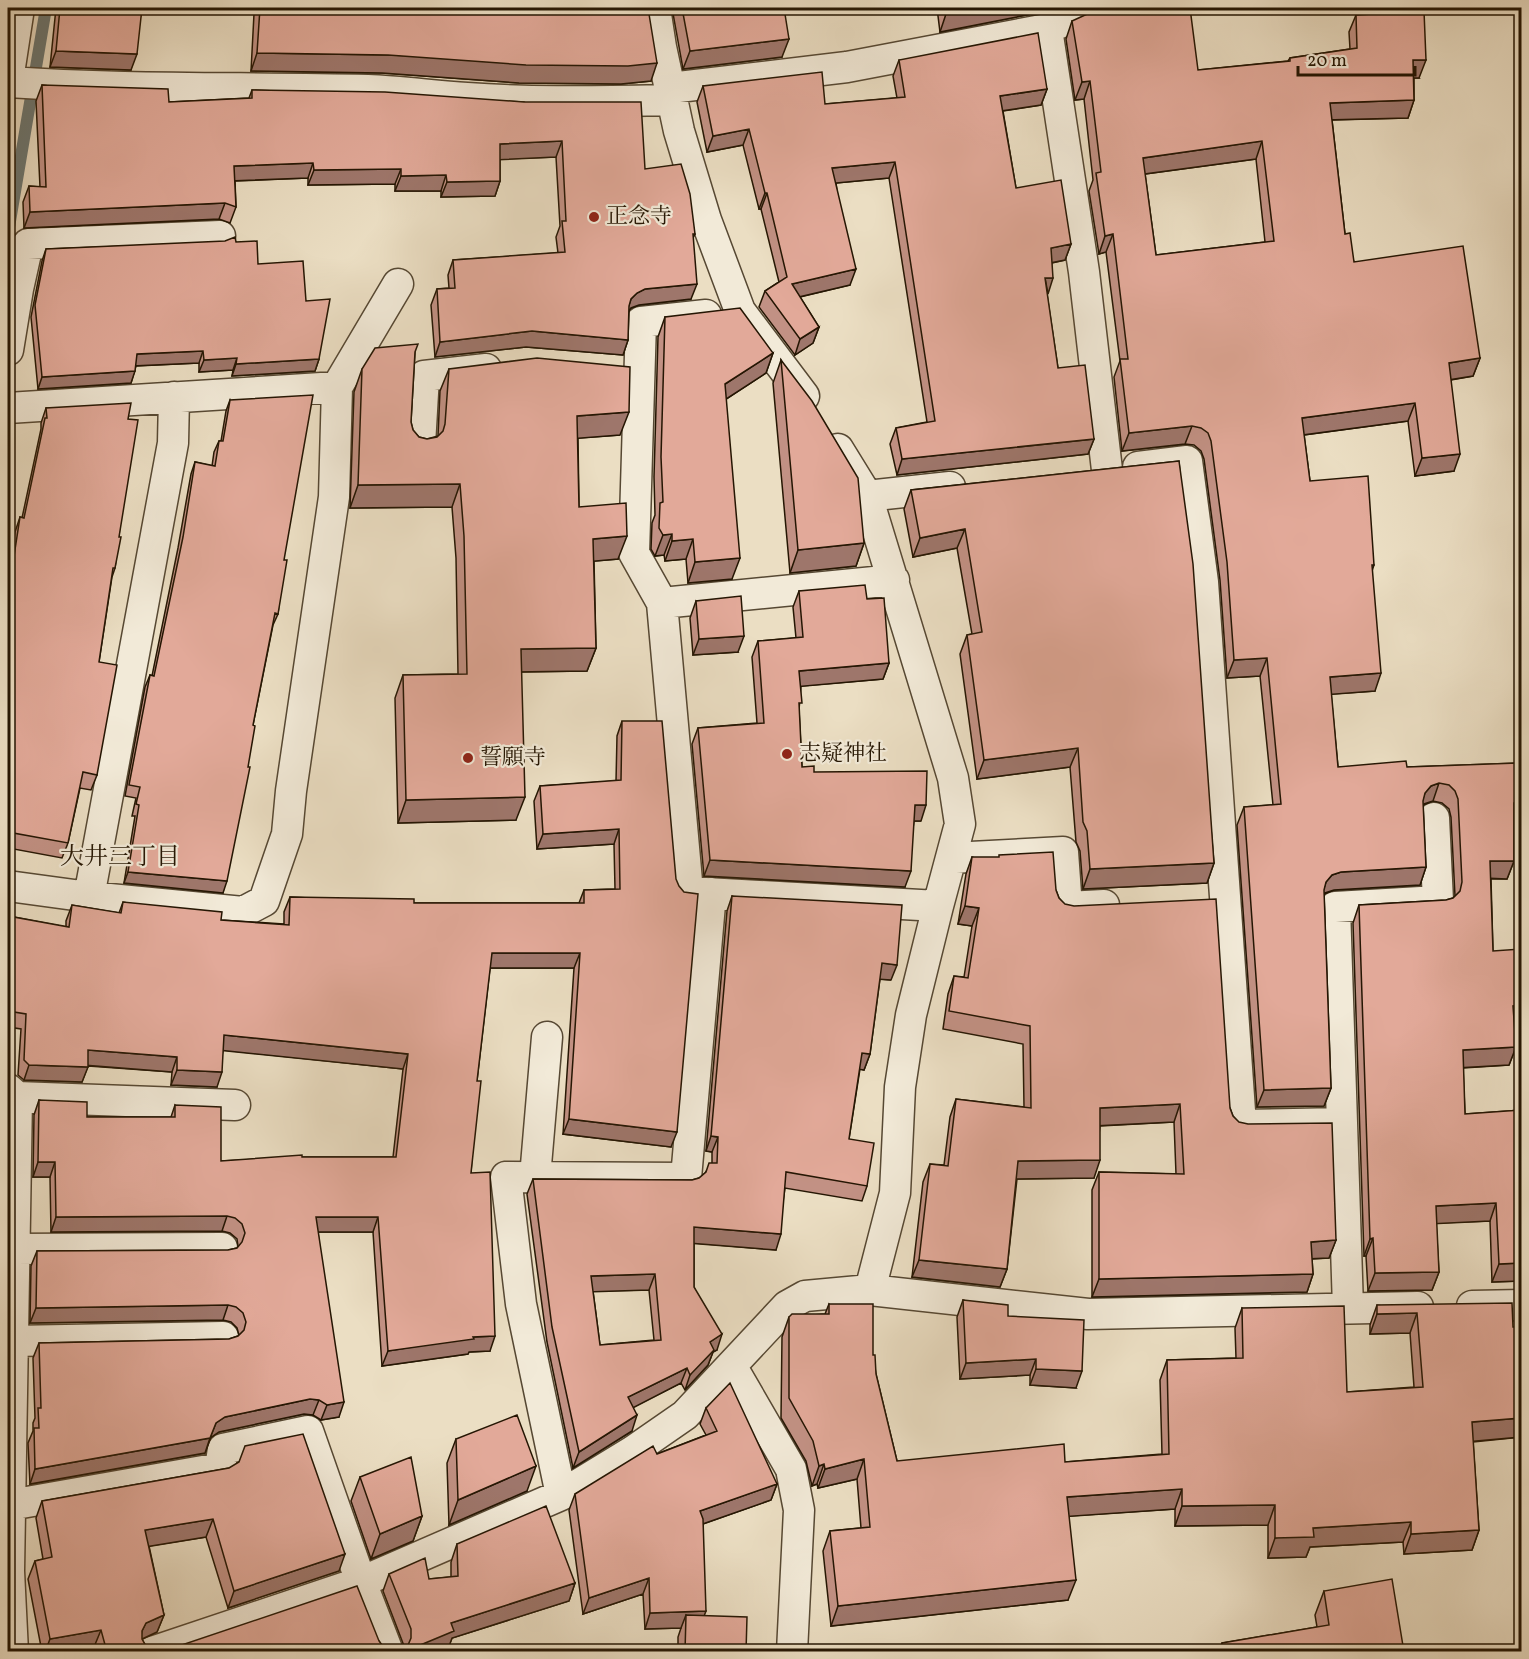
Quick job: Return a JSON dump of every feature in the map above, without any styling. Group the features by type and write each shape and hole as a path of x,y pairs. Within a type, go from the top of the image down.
{"street":[{"path":"19,8 19,82 231,90 367,90 467,98 562,102 671,94 847,67 1047,29 1086,11 1122,8"},
{"path":"655,8 679,131 706,220 740,311 823,421 867,496 953,778 960,824 911,1015 900,1087 895,1193 870,1290"},
{"path":"1047,29 1084,272 1095,471 1187,461 1203,582 1214,900 1241,1125 1342,1123"},
{"path":"8,350 13,288 28,244 220,236"},
{"path":"8,886 89,897 243,912 264,901 286,834 334,497 337,387 398,284"},
{"path":"740,311 641,322 628,373 634,553 662,603 688,892 938,906"},
{"path":"420,445 424,376 517,366"},
{"path":"8,408 337,387"},
{"path":"89,897 173,443 174,397"},
{"path":"867,496 981,484"},
{"path":"662,603 894,580"},
{"path":"1348,1308 1335,907 1438,901 1434,818"},
{"path":"951,858 1063,852 1066,907 1135,904"},
{"path":"561,1495 521,1304 506,1176 686,1178 711,893"},
{"path":"535,1177 547,1037"},
{"path":"12,1652 9,1571 14,1250 12,1093 235,1105"},
{"path":"14,1250 222,1248"},
{"path":"152,1652 361,1582 561,1495 686,1415 787,1306 805,1296 870,1290 1088,1314 1521,1305"},
{"path":"13,1341 223,1337"},
{"path":"732,1367 791,1470 799,1510 792,1652"},
{"path":"10,1505 220,1468 223,1449 308,1431 388,1652"}],"building":[{"path":"60,8 142,8 137,54 56,51"},
{"path":"260,8 648,8 657,63 628,66 526,65 388,55 257,53"},
{"path":"682,8 784,8 789,39 690,51"},
{"path":"946,8 980,8 946,14"},
{"path":"1190,8 1198,70 1290,61 1290,58 1357,48 1356,15 1424,11 1426,60 1413,60 1414,100 1330,103 1345,234 1350,233 1354,262 1463,246 1480,358 1449,363 1460,454 1422,458 1415,403 1302,418 1310,481 1368,476 1374,565 1372,565 1381,673 1330,677 1338,767 1406,761 1407,767 1518,763 1520,803 1514,803 1514,861 1490,861 1493,951 1521,949 1521,1005 1513,1006 1516,1047 1463,1050 1465,1114 1521,1110 1521,1263 1499,1264 1496,1203 1436,1206 1439,1272 1375,1273 1373,1238 1370,1239 1359,905 1446,900 1453,898 1460,891 1462,882 1458,799 1455,791 1449,785 1439,783 1431,786 1425,793 1423,801 1426,867 1341,872 1332,875 1326,882 1324,890 1331,1088 1264,1090 1244,807 1281,804 1267,658 1234,660 1227,562 1211,441 1208,433 1192,426 1129,433 1120,359 1128,359 1113,234 1105,236 1096,173 1101,172 1090,81 1082,82 1072,21 1096,10","holes":["1262,141 1274,241 1156,255 1143,158"]},
{"path":"1038,33 1047,89 1000,96 1016,188 1061,180 1071,244 1051,248 1053,278 1045,278 1058,368 1085,365 1094,439 902,459 896,428 935,421 895,162 832,168 856,269 792,284 819,327 800,339 765,291 787,277 749,129 713,136 703,86 822,72 825,104 905,97 899,60"},
{"path":"42,85 168,89 169,102 252,98 252,90 385,92 524,102 641,102 645,169 681,164 690,194 695,234 693,234 697,284 645,289 637,293 631,299 629,306 628,340 532,331 440,342 437,289 455,288 453,260 565,252 562,221 566,221 562,141 500,144 500,181 447,182 446,175 401,176 401,169 314,170 313,163 234,166 236,207 225,203 30,212 29,186 46,187"},
{"path":"235,237 236,242 257,241 258,264 303,261 306,301 330,299 319,359 236,364 237,358 204,360 203,351 137,354 135,371 42,377 35,305 46,249 225,241"},
{"path":"740,308 773,353 725,384 740,558 695,562 693,539 672,541 672,534 663,535 659,528 660,503 663,502 661,457 665,317"},
{"path":"418,344 415,352 411,422 413,430 419,437 427,439 437,437 443,431 449,369 537,358 630,367 629,412 577,416 579,507 626,503 627,536 593,539 596,648 521,649 525,797 406,800 403,675 467,674 464,536 460,484 358,485 362,369 375,348"},
{"path":"781,360 812,401 858,478 864,543 798,550"},
{"path":"313,395 284,560 287,560 278,614 275,613 253,725 255,726 248,767 250,767 227,881 128,872 140,787 129,785 150,675 154,676 183,537 195,462 215,466 219,441 223,441 230,400"},
{"path":"131,403 128,419 138,420 119,537 121,537 115,568 113,568 99,662 117,665 97,775 83,772 68,843 8,832 8,562 9,555 14,556 20,517 24,518 45,418 47,418 46,408"},
{"path":"1179,461 1193,564 1214,863 1090,869 1087,831 1083,822 1078,748 984,760 967,635 982,632 965,529 920,538 911,490"},
{"path":"865,585 867,599 884,598 889,663 799,671 802,703 799,703 802,767 814,766 814,772 927,771 926,805 915,805 911,871 710,860 698,728 764,723 758,641 803,637 799,591"},
{"path":"741,596 744,636 699,639 696,601"},
{"path":"622,721 662,721 676,879 684,892 698,894 677,1132 569,1119 580,953 492,953 477,1081 481,1081 471,1173 490,1172 495,1336 473,1337 474,1339 388,1351 378,1217 316,1217 344,1402 327,1405 319,1400 310,1399 225,1417 216,1423 210,1438 35,1469 34,1428 39,1428 38,1408 41,1408 39,1343 229,1339 238,1336 244,1330 246,1322 243,1313 236,1307 228,1305 36,1308 37,1251 228,1250 237,1248 245,1233 242,1224 235,1218 227,1216 56,1217 55,1162 38,1162 39,1100 87,1102 87,1117 175,1117 175,1105 221,1107 221,1161 302,1155 302,1157 396,1157 408,1054 224,1035 222,1072 177,1070 177,1057 88,1050 88,1067 29,1065 24,1060 26,1014 8,1011 8,916 69,927 72,905 121,913 123,902 222,912 221,920 289,925 290,897 414,899 414,903 584,903 584,890 620,889 619,829 543,834 540,786 621,780"},
{"path":"1053,852 1056,890 1059,898 1065,904 1074,906 1216,899 1230,1108 1233,1116 1239,1122 1248,1124 1332,1123 1336,1240 1311,1242 1313,1274 1099,1279 1099,1172 1184,1174 1180,1104 1100,1108 1100,1160 1018,1161 1007,1269 919,1260 930,1164 948,1166 956,1099 1031,1108 1030,1026 949,1011 954,976 968,978 979,908 965,906 972,857"},
{"path":"732,896 902,905 897,965 882,963 870,1054 862,1053 849,1139 874,1143 867,1186 786,1172 781,1234 694,1227 694,1287 722,1334 710,1342 714,1350 690,1375 687,1368 628,1397 637,1415 579,1452 552,1327 533,1179 692,1180 706,1172 709,1163 717,1163 718,1137 711,1136","holes":["655,1274 661,1340 600,1345 591,1276"]},
{"path":"963,1300 1008,1305 1008,1316 1084,1320 1082,1371 1036,1369 1036,1359 966,1363"},
{"path":"1512,1303 1513,1327 1521,1327 1521,1418 1472,1422 1479,1530 1411,1534 1411,1522 1313,1528 1314,1537 1275,1538 1275,1505 1182,1506 1182,1489 1067,1497 1076,1580 838,1606 830,1531 870,1527 864,1459 825,1469 824,1464 819,1466 813,1441 789,1398 789,1317 792,1314 829,1314 829,1304 873,1304 873,1355 875,1355 876,1374 897,1461 1064,1444 1065,1462 1169,1454 1167,1360 1243,1358 1242,1308 1344,1306 1347,1392 1423,1387 1417,1313 1377,1314 1377,1305"},
{"path":"730,1383 777,1484 700,1511 703,1519 706,1611 650,1613 649,1578 589,1598 575,1494 653,1446 657,1454 717,1431 706,1408"},
{"path":"517,1415 536,1466 458,1500 456,1439"},
{"path":"303,1434 345,1554 234,1591 213,1519 145,1530 164,1615 146,1623 142,1631 142,1639 147,1648 155,1652 107,1652 101,1630 50,1639 35,1561 52,1557 42,1501 229,1468 239,1462 245,1446"},
{"path":"411,1457 422,1516 380,1534 360,1477"},
{"path":"546,1506 575,1583 451,1623 454,1631 404,1652 155,1652 164,1651 357,1586 379,1641 384,1648 400,1651 408,1645 411,1629 389,1574 425,1558 429,1579 458,1576 457,1544"},
{"path":"1392,1579 1404,1652 1224,1652 1222,1643 1329,1625 1324,1591"},
{"path":"686,1615 747,1617 746,1652 685,1652"}],"waterway":[{"path":"8,233 46,8"}],"place":[{"name":"正念寺","path":"594,217"},
{"name":"志疑神社","path":"787,754"},
{"name":"誓願寺","path":"468,758"}],"district":[{"name":"大井三丁目","path":"120,858"}]}
